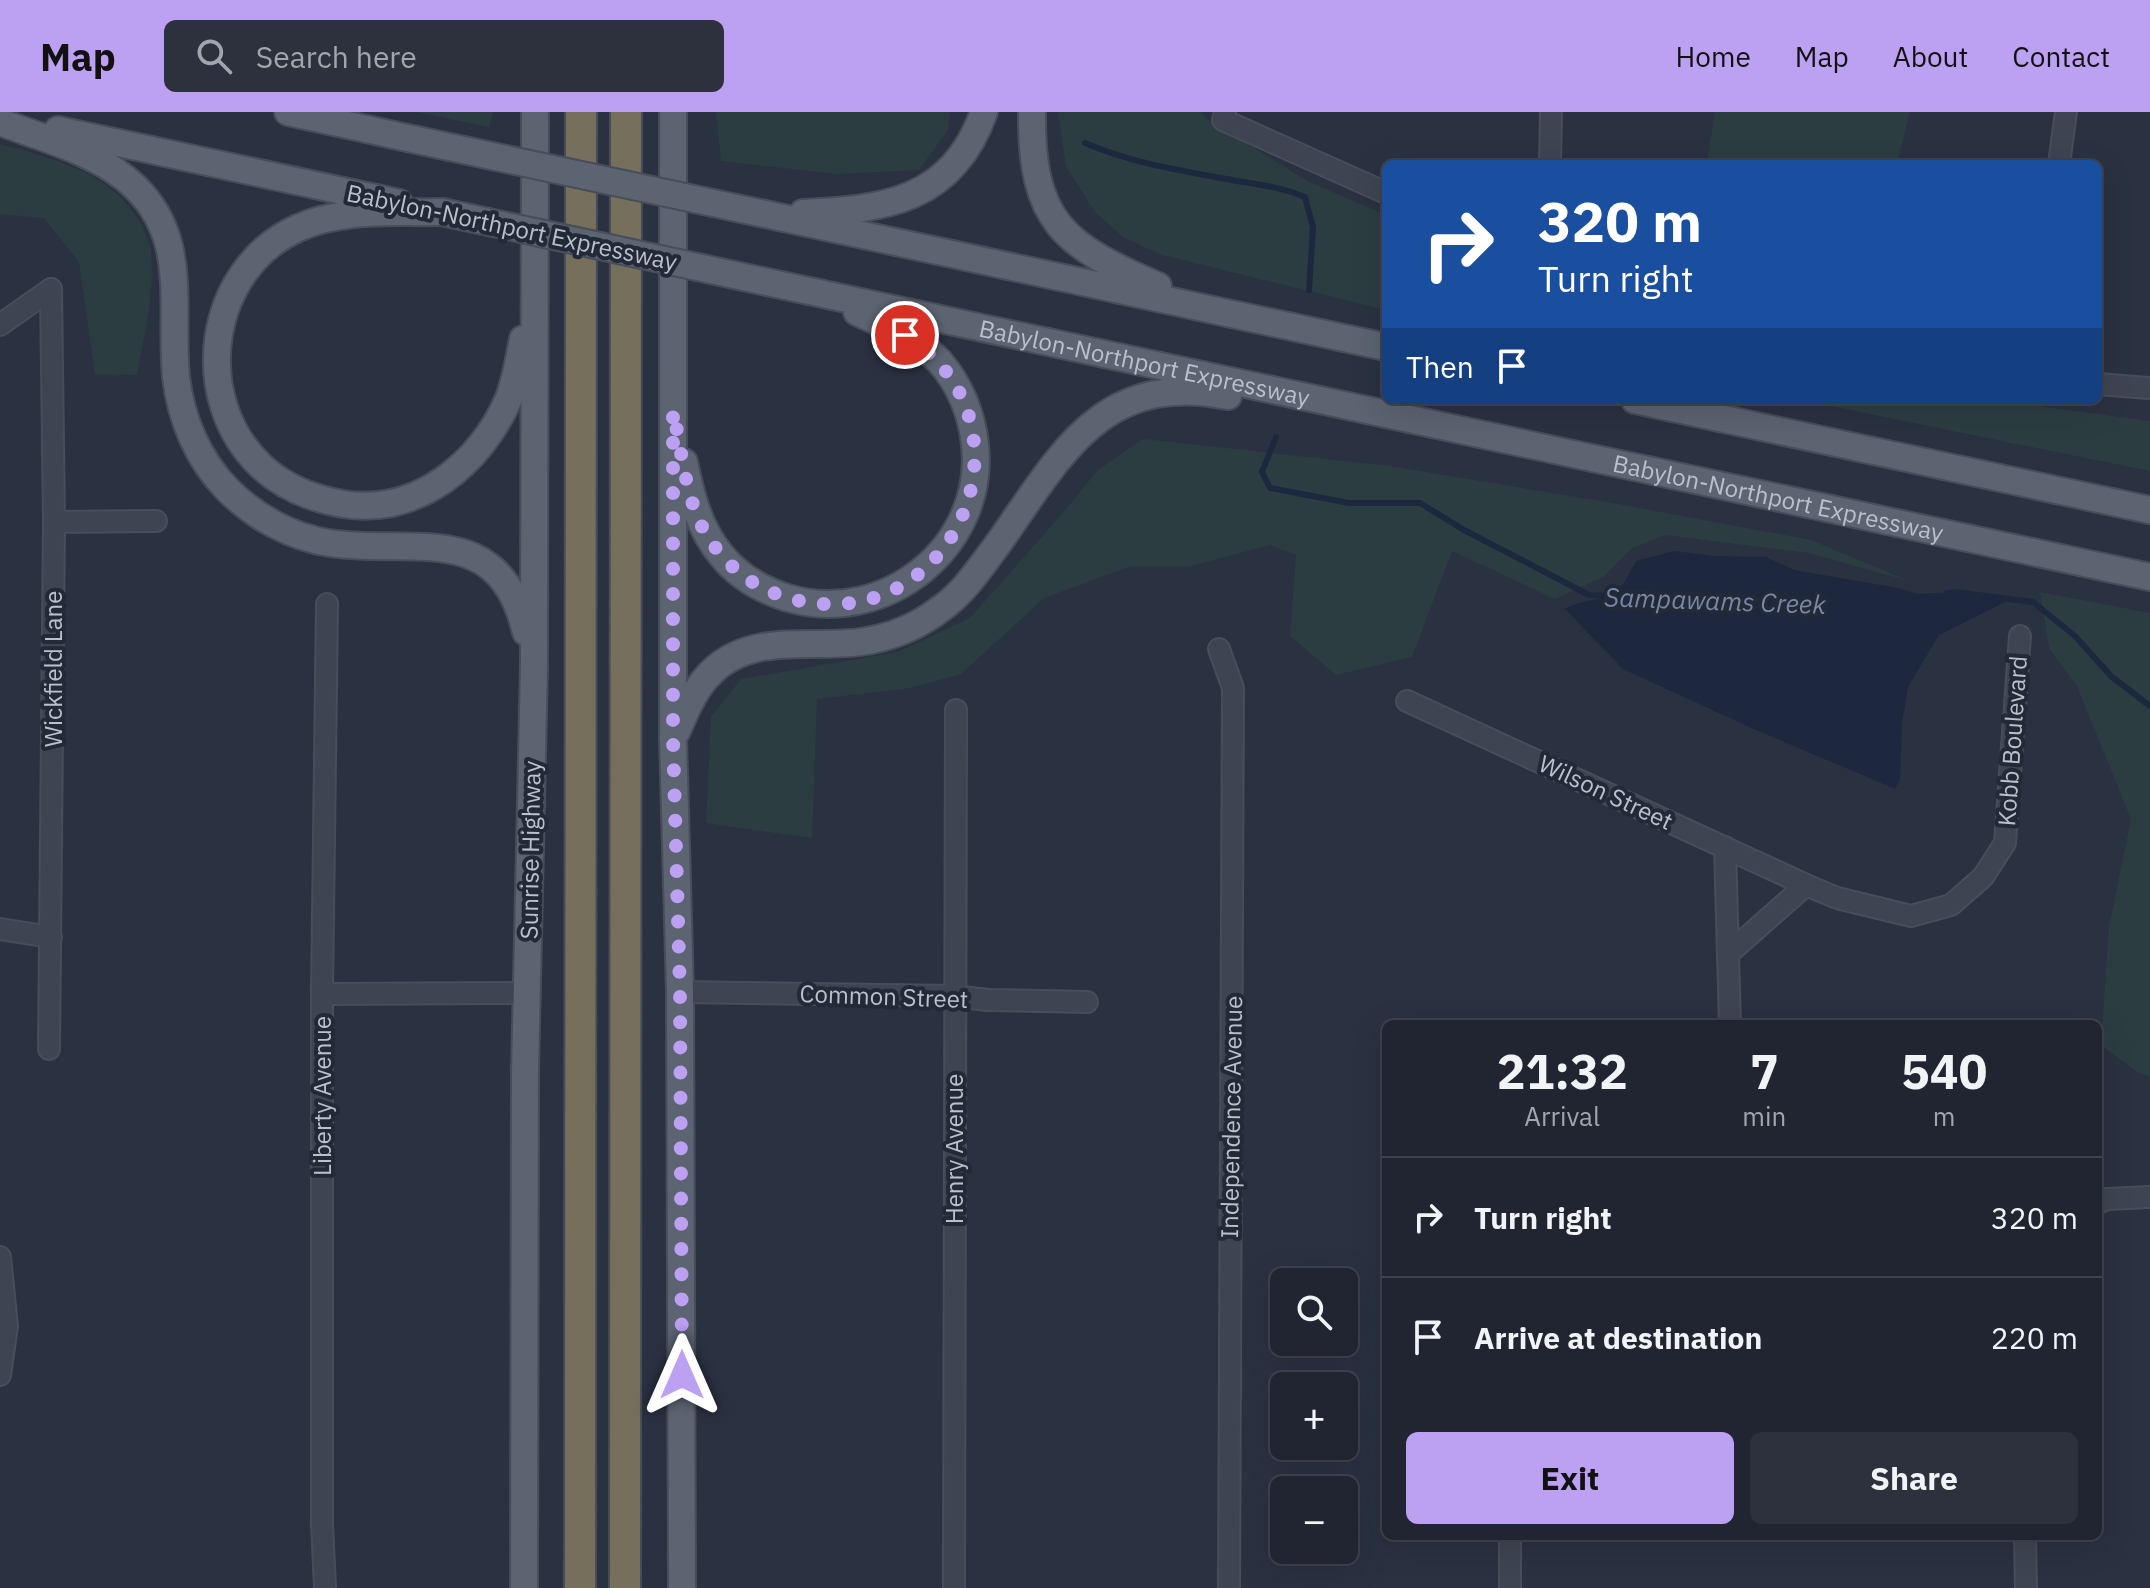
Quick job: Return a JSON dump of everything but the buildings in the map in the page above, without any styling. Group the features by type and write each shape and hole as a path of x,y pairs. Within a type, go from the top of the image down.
{"highway":[{"name":"Sunrise Highway","path":"580,1588 581,112"},
{"path":"625,1588 626,112"}],"main road":[{"path":"288,112 1382,346"},
{"path":"345,112 392,134"},
{"name":"Sunrise Highway","path":"524,1588 527,993 534,665 535,112"},
{"path":"765,214 874,208 909,197 940,178 953,164 973,138 984,112"},
{"path":"1032,112 1036,181 1050,211 1069,236 1109,264 1209,309"},
{"path":"674,116 673,738 680,992 682,1588"},
{"path":"0,120 96,160 126,179 151,206 167,236 175,270 176,375 184,417 203,457 228,490 260,516 314,540 440,547 481,561 502,577 520,607 534,665"},
{"name":"Babylon-Northport Expressway","path":"0,120 2150,577"},
{"path":"442,212 351,214 313,222 295,229 262,250 239,280 221,317 217,336 217,378 221,399 238,437 255,460 278,479 331,502 372,505 412,497 429,490 461,468 487,437 509,397 518,366 535,269"},
{"path":"673,411 690,492 703,527 722,557 746,579 777,594 826,605 876,598 922,572 956,533 969,500 976,452 971,420 958,388 931,354 905,335 822,294"},
{"path":"673,738 707,677 739,653 765,645 842,644 880,638 916,625 944,607 971,580 1071,443 1093,422 1118,406 1147,396 1182,391 1215,393 1267,404 1387,414"},
{"path":"1654,404 2150,510"}],"street":[{"path":"1225,112 1223,120 1382,191"},
{"path":"1550,160 1551,112"},
{"path":"2060,160 2066,112"},
{"name":"Wickfield Lane","path":"0,325 51,289 54,522 49,1049"},
{"path":"2102,384 2148,388"},
{"path":"54,522 156,521"},
{"name":"Liberty Avenue","path":"325,1588 322,1523 322,994 327,604"},
{"name":"Kobb Boulevard","path":"1806,885 1837,898 1911,916 1951,905 1983,877 2005,843 2020,636"},
{"name":"Independence Avenue","path":"1219,649 1233,688 1229,1588"},
{"name":"Wilson Street","path":"1407,701 1806,885"},
{"name":"Henry Avenue","path":"954,1588 956,710"},
{"path":"1725,847 1730,1020"},
{"path":"1728,954 1806,885"},
{"path":"0,929 51,937"},
{"name":"Common Street","path":"680,992 954,996 988,1000 1087,1002"},
{"path":"322,994 527,993"},
{"path":"2102,1201 2150,1197"},
{"path":"0,1257 7,1326 0,1375"},
{"path":"1510,1540 1510,1588"},
{"path":"2025,1540 2026,1588"}],"shaded area":[{"path":"416,112 493,112 489,127"},
{"path":"716,112 950,112 948,130 919,170 837,174 721,161"},
{"path":"1058,112 1201,112 1207,119 1307,181 1382,213 1382,309 1159,254 1123,237 1095,212 1066,166"},
{"path":"1715,112 1910,112 1898,160 1707,160"},
{"path":"0,144 82,171 118,194 132,210 151,249 152,267 148,314 137,375 95,374 79,262 44,218 0,214"},
{"path":"1821,404 2022,404 2150,421 2150,471"},
{"path":"1143,439 1390,466 1607,502 1811,540 1909,581 1809,553 1665,535 1632,548 1603,577 1555,599 1452,551 1412,657 1336,675 1290,636 1296,555 1270,545 1191,566 1131,566 1044,598 961,674 910,688 817,699 812,838 706,823 711,717 741,679 898,652 970,618 1098,470"},
{"path":"2040,592 2150,613 2150,1076 2139,1073 2102,1046 2109,927 2131,819 2077,686 2049,648"}],"water":[{"path":"1674,551 1766,557 1794,570 1918,594 1954,592 2011,599 1939,635 1908,687 1902,724 1900,779 1895,789 1623,669 1565,609 1614,593 1624,583 1636,561"}],"waterway":[{"name":"Sampawams Creek","path":"1085,143 1139,161 1277,188 1305,197 1313,227 1309,290"},
{"name":"Sampawams Creek","path":"1276,437 1262,472 1270,488 1349,503 1420,503 1464,530 1589,595 1613,596"},
{"name":"Sampawams Creek","path":"1947,593 2033,602 2075,636 2111,676 2150,706"}],"route":[{"path":"682,1375 680,992 673,738 673,411 695,508 706,534 733,569 760,587 809,603 842,604 876,598 922,572 956,533 969,500 975,468 971,420 958,388 941,364 905,335"}]}
